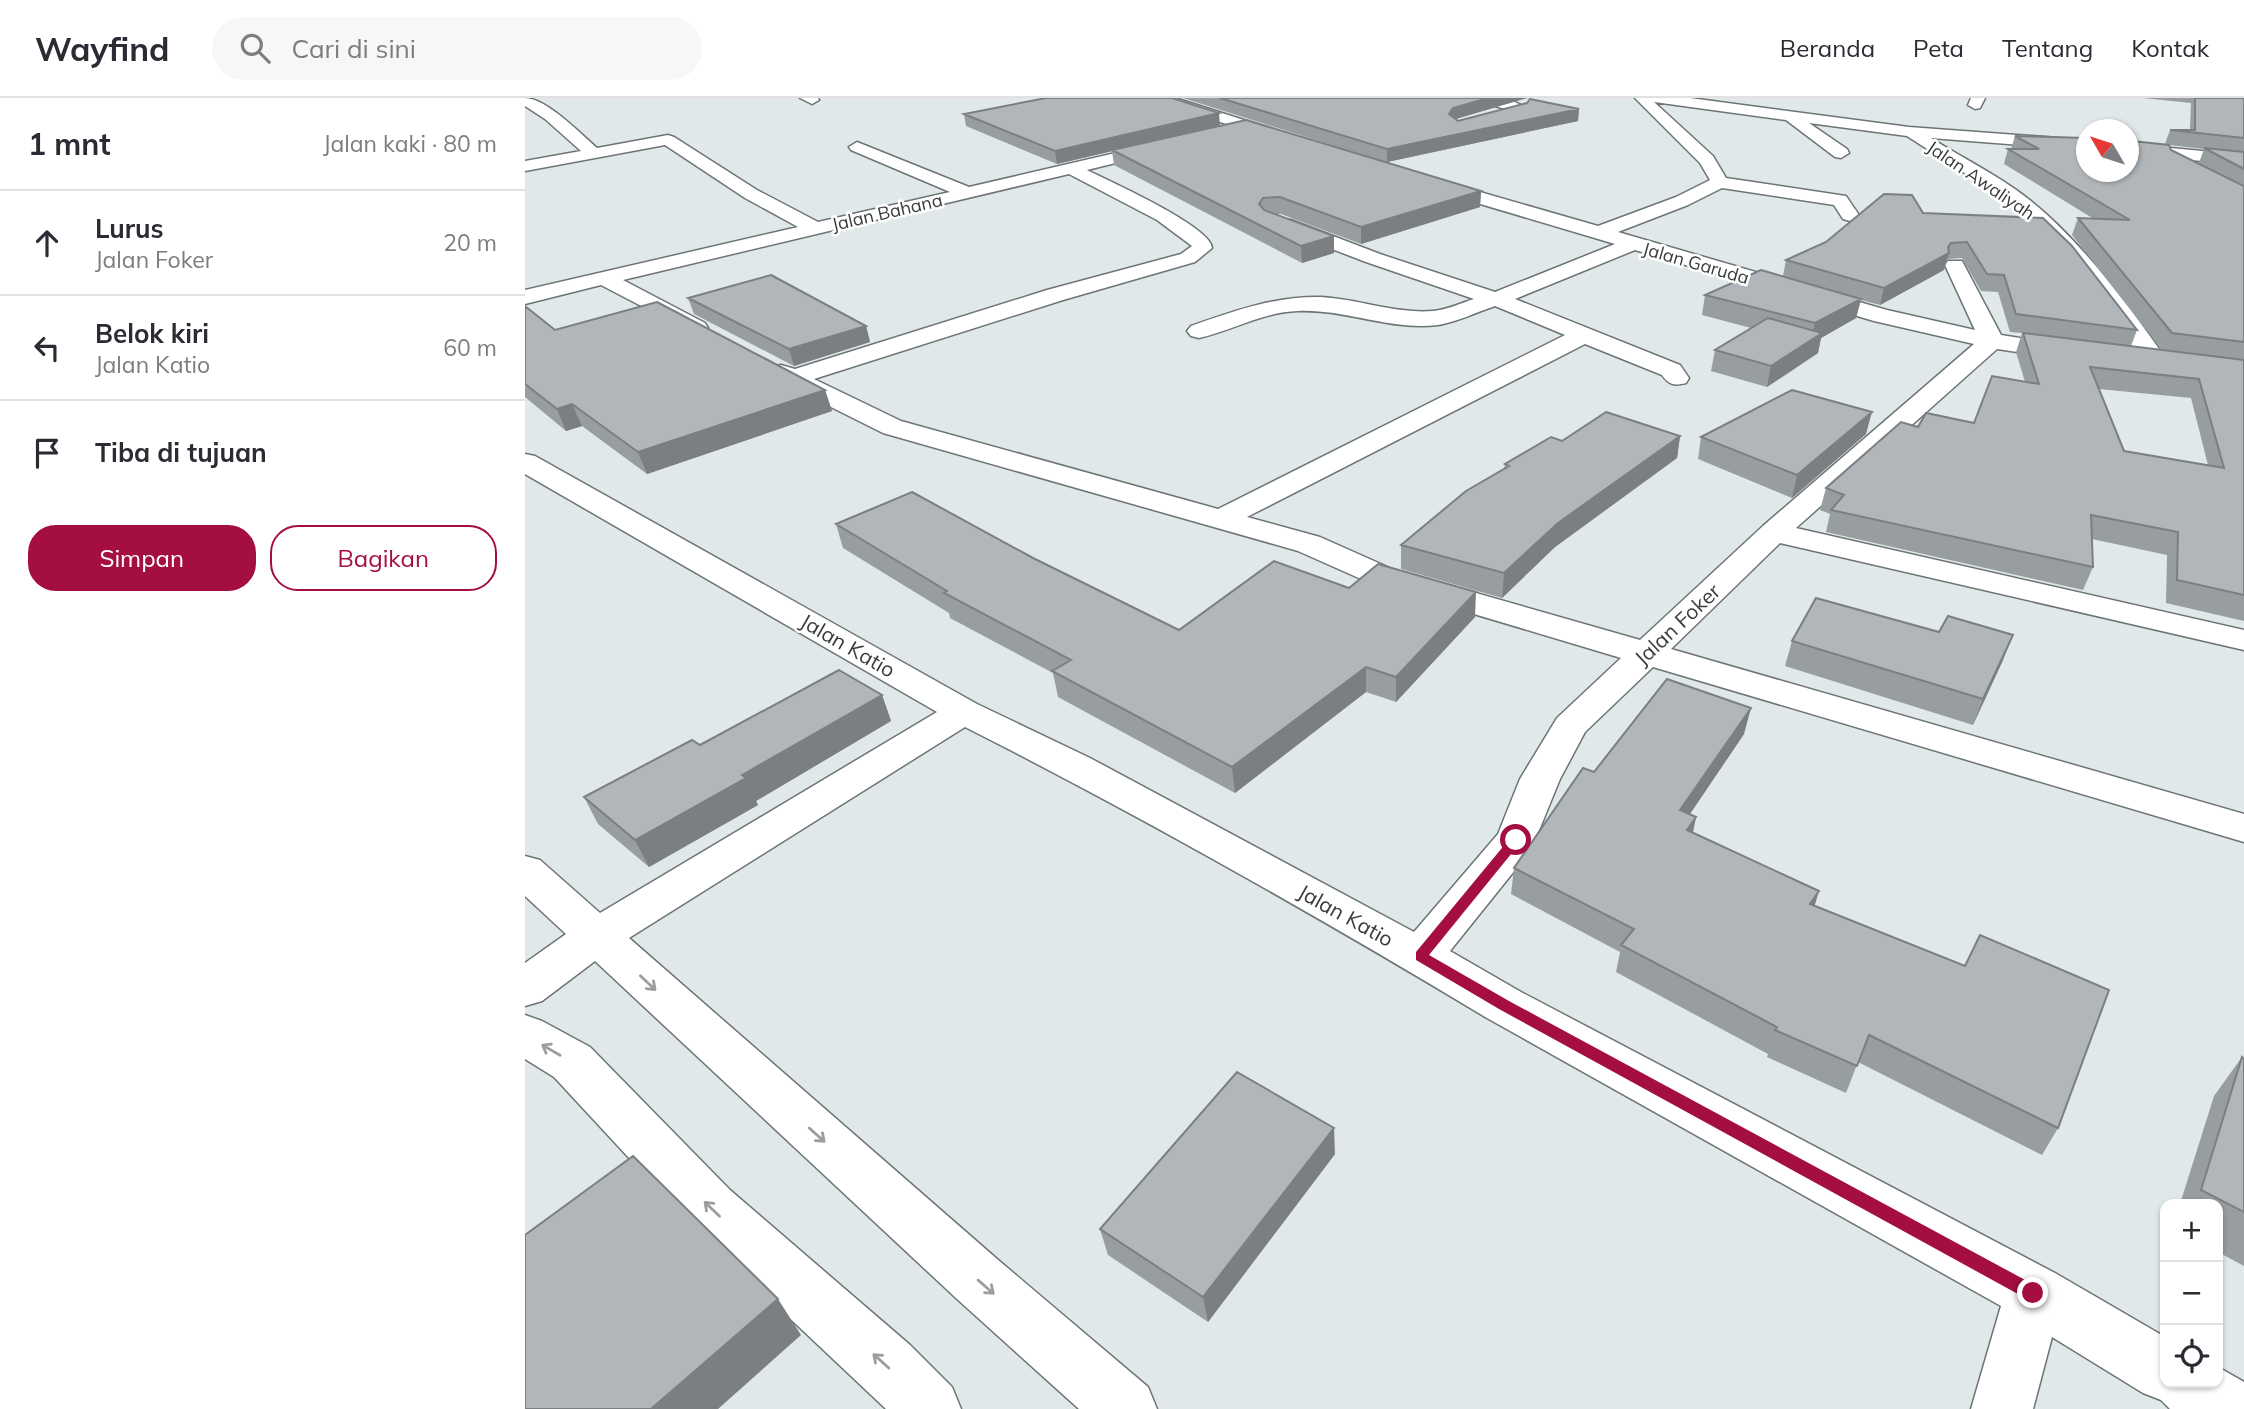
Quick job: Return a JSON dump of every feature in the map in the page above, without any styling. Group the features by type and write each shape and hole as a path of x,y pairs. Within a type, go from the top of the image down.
{"street":[{"path":"1160,98 1300,143"},
{"path":"1482,98 1514,105 1520,109 1496,116"},
{"path":"1642,98 1707,160 1720,182"},
{"path":"1657,98 1909,132 2076,144"},
{"path":"525,100 592,152"},
{"path":"1790,117 1841,153"},
{"path":"1207,136 1248,126"},
{"name":"Jalan Awaliyah","path":"1909,132 2020,201 2035,214 2059,238 2156,362"},
{"path":"525,166 668,140 751,194 814,228"},
{"name":"Jalan Bahana","path":"525,297 1180,143"},
{"path":"857,147 968,193"},
{"path":"2139,150 2244,160"},
{"path":"2162,152 2197,172"},
{"path":"792,377 1055,295 1188,258 1202,248 1202,242 1164,216 1072,169"},
{"name":"Jalan Garuda","path":"1403,176 1882,316 1992,341 2089,355"},
{"path":"1596,234 1682,201 1720,182 1840,200 1850,215"},
{"path":"1682,201 1719,204"},
{"path":"1273,220 1373,258 1496,299 1671,370 1677,378"},
{"path":"1199,331 1254,311 1295,304 1348,306 1423,320 1438,318 1496,299 1632,244"},
{"path":"1955,265 1992,341"},
{"path":"603,278 721,340"},
{"path":"1221,519 1584,335"},
{"name":"Jalan Foker","path":"1420,956 1516,840 1540,779 1570,726 1775,532 1992,341"},
{"path":"756,359 893,427 1309,544 1381,576 2244,828"},
{"path":"2129,359 2181,365"},
{"name":"Jalan Katio","path":"525,462 964,712 1076,767 1504,1005 2033,1293 2160,1368"},
{"path":"1775,532 2244,640"},
{"path":"525,988 597,936 964,712"},
{"path":"525,871 1114,1405"},
{"path":"525,1035 572,1062 711,1208 888,1367 930,1409"},
{"path":"2002,1409 2033,1293"},
{"path":"2193,1388 2229,1409"}],"building":[{"path":"1046,98 1172,98 1219,113 1055,151 964,114"},
{"path":"1220,98 1488,98 1453,108 1449,114 1458,121 1527,103 1530,99 1579,109 1387,149"},
{"path":"2195,98 2244,98 2244,138 2170,130 2195,130"},
{"path":"1246,120 1481,191 1361,227 1280,197 1263,198 1259,204 1264,210 1334,236 1301,246 1112,150"},
{"path":"2015,136 2076,138 2076,182 2139,182 2139,142 2169,145 2171,150 2244,186 2244,342 2172,333 2078,218 2130,220 2008,149 2039,149"},
{"path":"2204,148 2244,152 2244,169"},
{"path":"1884,194 1912,195 1923,213 2043,218 2072,246 2137,330 2016,314 2004,275 1987,274 1967,242 1951,243 1948,247 1949,253 1884,288 1786,260 1826,242"},
{"path":"1761,270 1861,299 1815,323 1705,295"},
{"path":"771,275 866,326 789,349 688,298"},
{"path":"657,302 825,390 638,452 572,404 557,409 525,384 525,306 555,330"},
{"path":"1768,318 1822,333 1771,366 1715,350"},
{"path":"2023,333 2244,360 2244,595 2177,580 2178,532 2091,515 2093,567 1831,510 1844,495 1826,488 1901,422 1918,427 1926,413 1974,423 1992,376 2039,384","holes":["2090,367 2199,379 2224,468 2124,451"]},
{"path":"1792,390 1872,412 1797,475 1701,437"},
{"path":"1606,412 1680,436 1558,523 1504,573 1401,545 1466,491 1509,466 1505,464 1551,437 1562,441"},
{"path":"912,492 1033,558 1179,630 1274,561 1349,588 1378,564 1476,592 1396,677 1366,667 1232,767 1052,671 1071,660 944,593 947,591 836,524"},
{"path":"1816,598 1939,632 1948,616 2013,635 1983,699 1792,641"},
{"path":"839,670 882,695 742,775 746,778 635,840 584,797 692,740 700,745"},
{"path":"1667,679 1751,708 1680,810 1696,817 1687,830 1819,891 1810,904 1965,966 1980,935 2109,990 2058,1128 1869,1035 1857,1066 1775,1030 1777,1027 1621,945 1634,929 1514,868 1583,768 1594,772"},
{"path":"2242,1057 2244,1212 2201,1190"},
{"path":"1237,1072 1334,1128 1203,1297 1100,1229"},
{"path":"633,1156 778,1299 651,1409 525,1409 525,1235"}],"route":[{"path":"1516,840 1420,956 1504,1005 2033,1293"}]}
